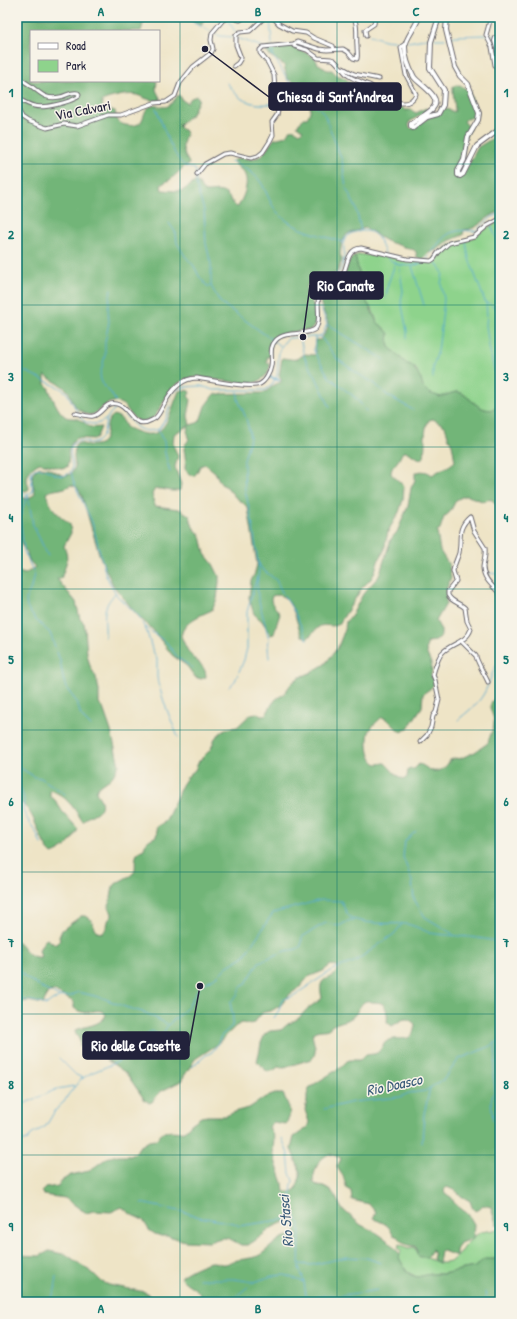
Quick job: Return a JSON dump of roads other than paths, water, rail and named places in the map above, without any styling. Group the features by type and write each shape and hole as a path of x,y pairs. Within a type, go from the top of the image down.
{"main road":[{"path":"419,17 414,29 405,43 407,61 414,77 434,96 435,102 433,108 411,124 413,128 427,117 438,114 443,105 444,90 430,68 431,42 439,17"},
{"path":"447,17 446,30 455,67 457,72 468,84 479,114 478,120 468,137 464,160 458,171 459,176 463,174 477,146 500,129"},
{"path":"500,39 496,38 494,41 500,62"}],"street":[{"name":"Via Calvari","path":"17,107 22,117 28,121 47,128 64,124 77,126 108,115 121,114 154,102 166,102 175,96 180,83 193,67 211,53 213,49 211,40 212,33 223,20 228,17 240,20 245,17"},
{"path":"234,66 239,62 241,57 236,45 236,36 250,31 265,17"},
{"path":"273,17 279,24 292,31 306,33 333,46 334,50"},
{"path":"198,174 205,164 223,154 230,153 251,158 258,156 263,152 273,135 272,122 277,115 278,110 274,75 268,63 260,53 260,50 263,47 294,44 297,42 319,49 343,49 346,50 352,58 357,59 357,35 355,20 357,17"},
{"path":"366,36 365,30 374,24 375,17"},
{"path":"491,17 486,35 492,47 495,65 500,72"},
{"path":"294,44 296,47 307,50 318,58 334,60 350,77 368,85 384,96 399,103 405,103 409,102 416,94 405,73 401,48 405,43"},
{"path":"340,66 354,74 378,79"},
{"name":"Via Calvari","path":"17,77 27,83 39,94 46,97 59,97 76,92 79,94 78,97 74,99 40,107 34,106 17,98"},
{"path":"75,414 88,416 94,415 107,405 116,403 122,406 134,420 143,423 151,421 158,414 163,404 176,386 192,378 251,386 260,384 265,380 271,368 271,352 274,342 282,335 314,330 317,326 319,295 322,289 342,276 349,255 353,251 361,248 390,255 428,261 434,259 438,253 450,243 474,237 486,226 500,219"},
{"path":"420,742 427,735 431,727 433,716 436,712 439,700 433,675 440,655 466,638 472,629 467,621 467,612 465,608 449,598 448,591 456,580 452,571 458,555 460,529 470,517 474,531 485,548 484,573 490,584 500,594"},
{"path":"461,641 476,656 476,660 485,673 488,682"}],"waterway":[{"path":"189,17 194,23 212,32"},
{"path":"227,19 236,33"},
{"path":"270,19 272,44"},
{"path":"214,33 220,36 234,37"},
{"path":"370,35 384,40 404,42"},
{"path":"450,38 455,36 485,35"},
{"path":"487,35 500,35"},
{"path":"237,38 263,47"},
{"path":"408,42 430,38"},
{"path":"435,39 445,39"},
{"path":"265,48 274,58 297,92 307,102 317,107 324,113 342,160 346,188 356,208 361,231"},
{"path":"273,48 273,55"},
{"path":"227,83 238,96 246,101 261,104 275,103"},
{"path":"279,102 300,96"},
{"path":"156,108 173,150 182,164 187,167 194,168 196,172 196,184 204,210 206,244 211,264 211,286 220,302 280,346"},
{"path":"231,161 246,169 259,180 274,208 285,220 309,232 343,242"},
{"path":"427,259 447,235 457,231 476,231 492,217 500,214"},
{"path":"169,223 176,233 177,243 185,256 194,266 199,276 207,286 211,286"},
{"path":"491,225 500,247"},
{"path":"317,305 308,291 311,283 338,274 344,260 344,241 349,235 362,231 371,232 378,238 385,253"},
{"path":"466,241 469,259 486,304 486,325 489,347 495,373 500,383"},
{"path":"387,256 394,263 404,266 420,264 425,261"},
{"path":"433,378 433,366 438,351 444,299 441,284 443,273 435,261"},
{"path":"386,298 388,284 395,264"},
{"path":"399,265 403,291 401,301 407,338"},
{"path":"412,266 424,305"},
{"path":"111,289 108,309 109,322 105,342 105,356 100,374 104,386 111,393 116,402"},
{"path":"485,301 500,311"},
{"path":"17,492 28,494 33,492 31,477 32,471 37,468 41,468 62,476 71,471 71,447 77,441 92,443 98,441 103,433 108,416 117,408 139,429 150,431 159,429 166,418 173,394 177,389 201,386 214,390 265,390 272,385 277,376 279,351 284,342 289,338 315,337 323,334 327,324 319,307"},
{"path":"328,325 385,360"},
{"path":"320,336 337,359 374,383 387,395 413,410"},
{"path":"300,337 304,356 330,407"},
{"path":"315,338 314,351 329,377 357,399 366,411"},
{"path":"17,371 27,372 62,389 67,393 78,413"},
{"path":"269,377 279,380"},
{"path":"238,392 238,399 246,418 250,438 244,460 245,490 252,521 259,569 257,584 258,598 269,639 269,658"},
{"path":"80,416 85,422 92,424 100,423 106,419"},
{"path":"158,430 164,441 165,453 170,472"},
{"path":"71,472 74,483 92,522 106,576 118,597 138,615 147,632 152,649 157,659 158,683 178,737"},
{"path":"27,495 20,518 24,551 34,573 31,588 26,598 27,608 36,620 50,633 60,660 66,688 77,702 81,716 91,726"},
{"path":"28,495 33,525 48,556"},
{"path":"258,562 262,569 276,580 295,613 307,639"},
{"path":"486,573 500,574"},
{"path":"229,687 235,681 244,660 247,648 247,612 257,577"},
{"path":"105,637 105,610 115,593"},
{"path":"145,627 167,643 178,658 193,668"},
{"path":"458,720 481,699 500,661"},
{"path":"17,766 35,777 41,778 65,794"},
{"path":"17,777 24,799 23,809 41,844"},
{"path":"416,831 405,841 403,857 412,881 414,899 425,917 453,934"},
{"path":"495,833 500,841"},
{"path":"17,1143 28,1140 31,1135 46,1126 53,1114 80,1080 91,1073 115,1063 139,1050 148,1033 152,1031 161,1036 168,1025 187,1008 200,986 219,975 226,967 244,956 273,913 321,900 341,901 346,912 355,920 376,923 405,924 432,933 500,942"},
{"path":"192,1067 212,1052 221,1036 232,1026 233,1018 230,1002 245,985 259,962 285,951 297,949 301,946 302,937 326,923 339,926 350,920 354,920"},
{"path":"274,1018 279,1010 282,1000 293,996 334,969 354,962 394,934 402,924"},
{"path":"17,968 25,977 45,990 60,997 71,996 78,992 103,998 125,1007 146,1013 167,1024"},
{"path":"17,1000 28,1000 46,1005 52,1000 59,998"},
{"name":"Rio Doasco","path":"324,1109 353,1102 400,1097 409,1093 425,1091 444,1079 459,1059 491,1046 500,1040"},
{"path":"493,1120 491,1101 495,1088 493,1074 496,1060 495,1043"},
{"path":"59,1058 76,1075 83,1078"},
{"path":"17,1107 57,1089 74,1086"},
{"path":"422,1143 424,1114 430,1088"},
{"name":"Rio Stasci","path":"282,1138 288,1154 290,1173 293,1181 291,1191 293,1209 300,1224 299,1267 304,1282 307,1302"},
{"path":"17,1155 21,1142"},
{"path":"141,1203 184,1212 199,1217 234,1223 239,1226 296,1219"},
{"path":"300,1264 311,1265 347,1257 367,1258 381,1263"},
{"path":"199,1279 234,1279 254,1282 272,1276 285,1275 304,1282"},
{"path":"50,1302 55,1290 57,1276"},
{"path":"229,1302 254,1282"},
{"path":"306,1297 311,1298 330,1295 337,1296 378,1290"},
{"path":"485,1292 487,1302"},
{"path":"455,1296 458,1302"}],"place":[{"name":"Chiesa di Sant'Andrea","path":"205,49"},
{"name":"Rio Canate","path":"303,337"},
{"name":"Rio delle Casette","path":"200,986"}]}
